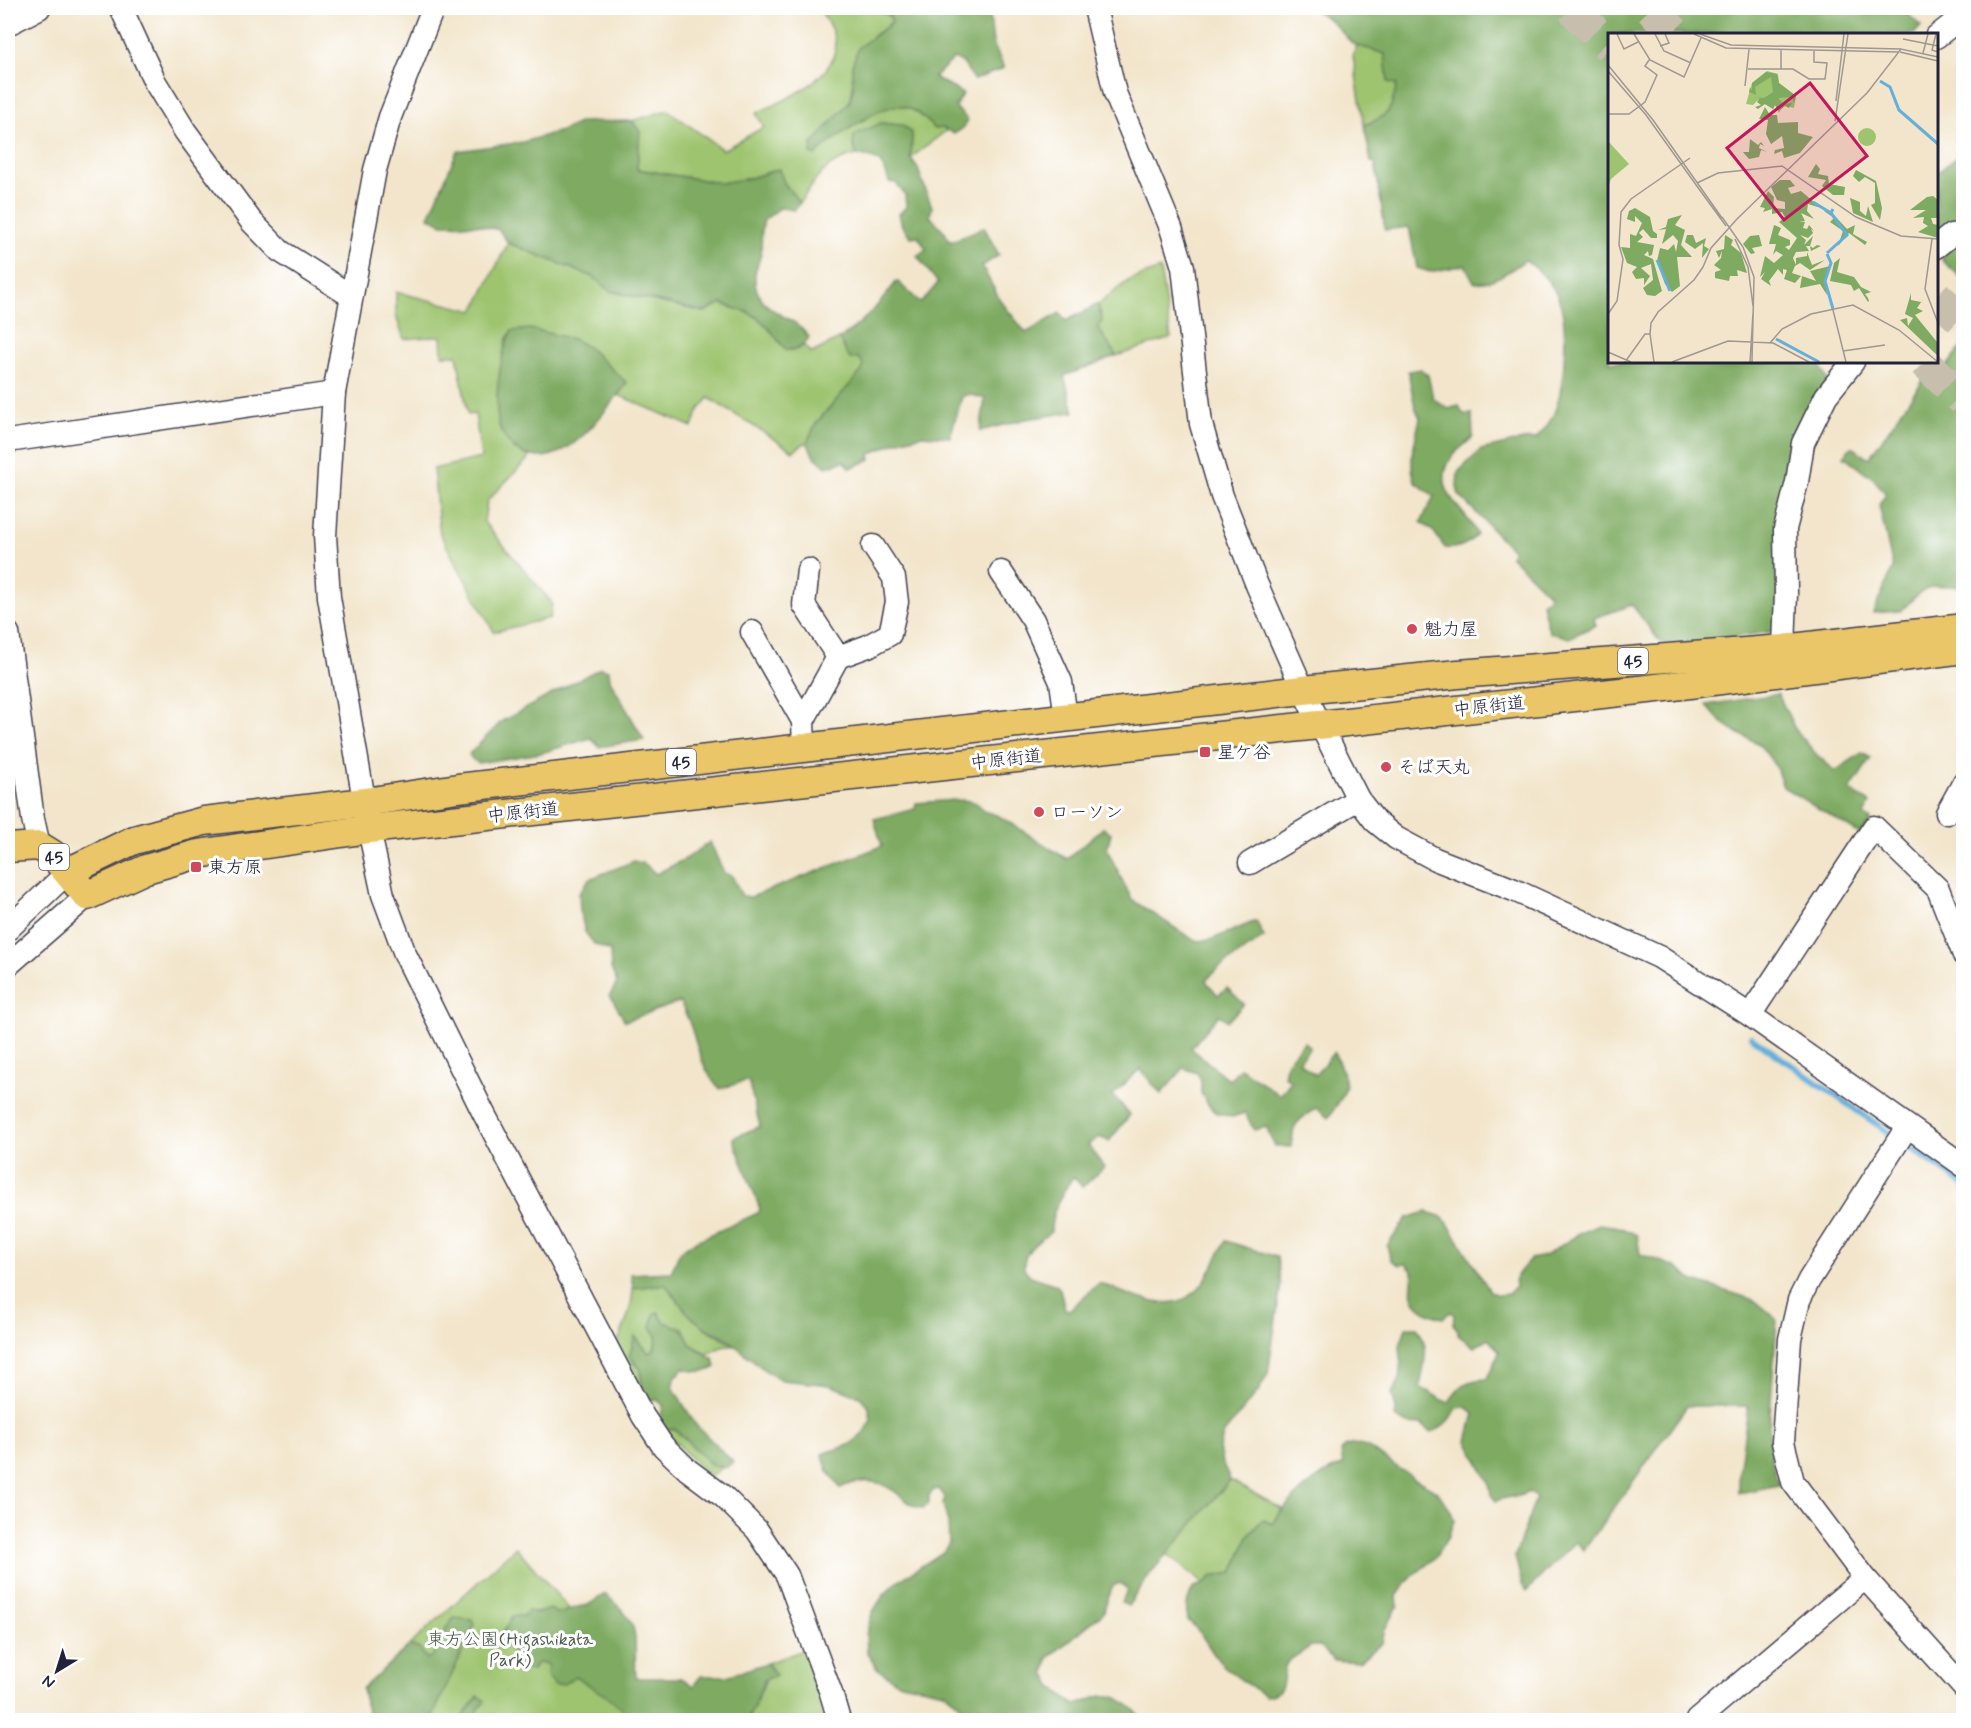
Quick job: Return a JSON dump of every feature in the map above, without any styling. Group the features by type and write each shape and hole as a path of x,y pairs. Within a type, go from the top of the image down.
{"main road":[{"name":"中原街道","path":"87,896 147,869 198,854 367,815 458,788 803,735 1066,717 1458,674 1784,650 1964,628"},
{"name":"中原街道","path":"68,872 134,840 204,821 367,815 1320,725 1666,687 1964,649"},
{"name":"45","path":"8,848 39,846 52,855 87,896"}],"street":[{"path":"8,24 39,8"},
{"path":"121,8 155,82 185,131 251,221 280,251 351,296"},
{"path":"433,8 390,117 375,170 334,393 325,536 329,597 383,895 405,954 483,1112 643,1416 663,1446 688,1470 724,1497 758,1530 787,1575 839,1720"},
{"path":"1095,8 1115,93 1171,228 1183,267 1200,420 1222,495 1257,585 1303,690 1358,799 1375,821 1396,838 1435,859 1514,890 1659,957 1750,1015 1964,1166"},
{"path":"1938,35 1964,15"},
{"path":"1938,246 1951,235 1964,234"},
{"path":"1784,650 1785,529 1797,482 1803,443 1826,396 1852,363"},
{"path":"8,441 334,393"},
{"path":"803,735 838,657 868,646 890,634 897,602 894,578 873,546"},
{"path":"808,570 804,605 838,657"},
{"path":"1001,572 1033,620 1061,682 1066,717"},
{"path":"752,632 803,735"},
{"path":"8,633 33,819 39,846"},
{"path":"1947,813 1964,782"},
{"path":"1250,863 1358,799"},
{"path":"1750,1015 1875,827 1938,889 1964,955"},
{"path":"8,928 68,872"},
{"path":"8,965 87,896"},
{"path":"1907,1127 1798,1300 1790,1339 1783,1442 1793,1482 1865,1578 1964,1688"},
{"path":"1697,1720 1865,1578"}],"green space":[{"path":"859,7 879,11 892,21 874,35 852,65 853,88 850,101 815,155 856,124 891,107 900,106 915,111 934,129 947,130 911,158 912,133 902,125 881,123 853,145 857,155 830,166 811,186 800,203 784,183 778,169 751,178 721,183 637,169 639,131 632,121 668,110 723,150 764,127 756,113 796,94 821,75 830,64 835,51 834,37 819,8"},
{"path":"872,8 989,8 993,43 1004,68 974,80 963,63 954,59 934,77 963,94 955,107 968,120 962,129 954,134 943,128 934,129 915,111 900,106 891,107 855,125 815,156 811,154 812,144 850,101 853,88 852,65 859,47 892,21 889,15"},
{"path":"1315,8 1901,8 1921,26 1915,33 1608,33 1608,363 1819,363 1828,381 1817,396 1775,631 1686,644 1661,643 1632,605 1594,618 1596,625 1569,638 1549,632 1542,603 1550,595 1511,557 1512,550 1459,495 1457,487 1458,472 1481,450 1536,439 1550,421 1556,408 1562,382 1565,350 1563,318 1556,293 1546,278 1525,260 1494,279 1481,282 1474,282 1465,265 1430,272 1417,268 1409,227 1385,230 1375,162 1371,162 1364,125 1385,115 1391,106 1397,84 1388,82 1385,54 1353,44 1330,20 1317,12"},
{"path":"1357,45 1385,54 1388,82 1397,84 1391,106 1385,115 1364,125 1353,56"},
{"path":"632,121 640,131 637,169 721,183 751,178 779,169 784,183 800,203 794,210 780,208 764,220 761,253 755,273 756,286 767,306 795,323 809,337 802,346 786,350 755,316 722,303 705,312 610,291 593,277 508,243 499,230 479,225 442,224 429,217 457,151 523,142 561,131 581,122"},
{"path":"881,123 902,125 912,133 911,158 918,169 932,207 930,216 944,231 950,242 984,227 999,255 982,266 1000,300 1026,333 1060,313 1066,321 1098,304 1102,320 1098,328 1116,356 1064,376 1074,412 1026,419 980,431 985,399 968,394 962,397 950,437 922,435 896,442 870,454 871,459 851,468 844,461 826,467 813,455 807,442 817,422 862,371 863,364 859,358 850,359 839,339 871,313 897,281 921,303 938,283 917,256 926,249 918,236 911,237 902,226 899,214 906,207 905,195 896,183 889,182 879,162 857,155 853,145 854,135"},
{"path":"1963,151 1963,279 1942,260 1946,247 1938,237 1938,172"},
{"path":"508,243 593,277 610,291 704,312 721,303 749,313 765,324 786,350 796,350 804,345 812,353 839,339 850,358 859,358 863,363 862,371 817,422 807,442 793,451 709,398 699,410 692,427 618,395 627,383 512,331 506,340 498,387 514,449 530,457 487,501 484,522 552,603 550,618 494,632 440,534 433,469 481,458 475,414 468,415 457,355 442,355 441,336 404,339 396,316 396,292 474,311"},
{"path":"1160,269 1171,338 1116,356 1098,328 1102,320 1098,304 1128,281"},
{"path":"530,329 573,339 588,347 627,383 584,435 563,451 545,457 530,456 511,445 502,433 497,411 498,382 508,340 512,331"},
{"path":"1963,345 1963,587 1934,586 1922,591 1901,611 1873,613 1893,568 1879,505 1886,494 1874,479 1844,456 1851,447 1869,458 1935,363 1945,369"},
{"path":"1421,369 1428,375 1433,398 1448,409 1459,406 1463,414 1472,414 1473,437 1452,456 1445,471 1445,482 1453,500 1477,534 1467,543 1454,548 1445,548 1434,532 1421,522 1434,496 1415,482 1412,469 1412,454 1420,418 1415,407 1408,371"},
{"path":"600,668 609,670 610,680 644,740 599,747 591,738 541,753 478,763 472,759 469,754 502,721"},
{"path":"1778,694 1795,729 1816,754 1835,771 1862,753 1871,758 1850,790 1870,803 1864,815 1871,820 1860,834 1783,787 1775,765 1759,744 1720,721 1706,705"},
{"path":"955,800 978,804 983,811 999,816 1067,859 1103,828 1111,833 1107,849 1132,900 1195,941 1210,940 1256,921 1264,937 1216,970 1206,981 1218,995 1227,988 1244,1004 1228,1021 1219,1015 1191,1048 1229,1080 1240,1068 1280,1095 1291,1081 1284,1076 1287,1062 1304,1042 1310,1047 1299,1062 1315,1075 1334,1052 1345,1080 1346,1086 1341,1099 1328,1118 1316,1108 1297,1123 1293,1133 1292,1147 1275,1146 1267,1127 1254,1130 1245,1113 1232,1117 1217,1113 1209,1106 1201,1093 1201,1080 1197,1073 1184,1068 1161,1094 1140,1069 1113,1095 1130,1115 1109,1141 1099,1137 1088,1145 1104,1167 1083,1187 1073,1177 1058,1203 1051,1232 1028,1252 1024,1263 1024,1269 1031,1276 1056,1285 1060,1289 1065,1309 1069,1310 1099,1283 1150,1301 1163,1303 1187,1298 1206,1279 1226,1241 1277,1257 1281,1284 1268,1374 1259,1390 1224,1433 1219,1449 1222,1463 1230,1480 1150,1574 1128,1606 1122,1603 1127,1589 1121,1583 1114,1585 1107,1598 1104,1612 1048,1658 1045,1673 1052,1686 1075,1705 1109,1696 1121,1700 1145,1720 960,1720 962,1716 960,1704 944,1692 897,1682 877,1669 867,1653 866,1634 872,1613 883,1596 897,1582 943,1552 949,1543 948,1523 943,1504 945,1497 939,1489 934,1490 929,1495 929,1503 921,1508 911,1504 888,1487 873,1482 857,1482 840,1488 828,1471 822,1454 849,1445 862,1435 871,1420 869,1407 860,1397 830,1385 781,1380 767,1372 725,1337 705,1328 689,1315 665,1284 633,1288 631,1274 671,1272 680,1252 690,1244 758,1213 760,1209 733,1138 760,1126 748,1080 720,1089 710,1076 680,1002 625,1021 610,995 617,983 611,968 610,951 594,944 585,932 579,894 589,879 634,861 645,864 656,874 687,858 710,842 724,873 732,876 742,896 751,897 882,846 874,819 915,809 916,803"},
{"path":"1426,1212 1440,1216 1447,1222 1490,1291 1498,1295 1508,1294 1516,1286 1515,1278 1530,1259 1545,1256 1599,1224 1619,1227 1637,1235 1640,1254 1676,1267 1692,1280 1754,1300 1777,1319 1769,1428 1771,1459 1779,1485 1739,1493 1739,1474 1748,1406 1687,1406 1584,1550 1575,1542 1527,1591 1522,1585 1515,1556 1536,1498 1529,1492 1496,1501 1491,1495 1489,1482 1467,1441 1474,1413 1466,1407 1457,1408 1447,1423 1431,1432 1422,1425 1407,1424 1395,1417 1396,1409 1392,1393 1399,1379 1400,1346 1406,1327 1417,1327 1424,1342 1425,1356 1420,1387 1448,1403 1468,1382 1487,1379 1499,1351 1488,1338 1474,1347 1458,1335 1458,1330 1453,1324 1454,1314 1450,1312 1443,1318 1421,1308 1412,1296 1413,1272 1406,1264 1399,1265 1391,1260 1387,1246 1407,1218"},
{"path":"665,1284 703,1326 735,1346 725,1345 708,1354 690,1344 683,1329 664,1322 658,1313 654,1350 633,1363 641,1369 642,1390 616,1346 625,1325 633,1288"},
{"path":"658,1312 664,1322 683,1329 690,1344 714,1359 716,1367 708,1371 683,1369 676,1376 673,1387 695,1424 733,1462 726,1468 712,1465 675,1429 664,1430 660,1422 663,1405 657,1400 650,1401 642,1390 641,1369 629,1356 635,1336 649,1353 654,1350 657,1336 651,1327 654,1314"},
{"path":"674,1429 712,1465 722,1468 709,1477 664,1430"},
{"path":"1353,1444 1367,1447 1437,1491 1451,1511 1454,1521 1448,1537 1435,1558 1409,1579 1397,1596 1398,1606 1385,1629 1382,1643 1359,1662 1333,1660 1320,1646 1311,1646 1287,1663 1283,1682 1278,1691 1265,1696 1219,1661 1187,1620 1188,1599 1194,1587 1204,1584 1211,1577 1233,1573 1248,1537 1262,1520 1273,1524 1286,1506 1303,1489 1343,1465 1341,1452 1345,1447"},
{"path":"1230,1480 1282,1509 1273,1524 1262,1520 1248,1536 1233,1573 1211,1577 1204,1584 1167,1554"},
{"name":"東方公園(Higashikata Park)","path":"516,1547 650,1703 693,1720 369,1720 362,1689"},
{"path":"605,1594 626,1614 634,1631 636,1678 682,1678 693,1686 701,1676 727,1676 767,1663 776,1675 764,1680 749,1716 750,1720 632,1720 611,1699 575,1676 564,1684 555,1685 547,1675 548,1667 545,1663 537,1663 532,1670 526,1670 506,1644 502,1635 512,1616 523,1616 528,1611 537,1613 550,1609 558,1614 588,1605"},
{"path":"454,1618 472,1620 475,1624 431,1720 369,1720 362,1689 410,1645 420,1649 426,1658 432,1657"},
{"path":"809,1648 835,1720 750,1720 749,1716 772,1669 767,1663"},
{"path":"478,1696 485,1701 471,1720 460,1720"}],"waterway":[{"path":"1751,1037 1964,1185"}],"tunnel":[{"path":"1572,8 1608,46"},
{"path":"1651,8 1675,33"},
{"path":"1938,298 1964,322"},
{"path":"1925,363 1964,400"}],"place":[{"name":"魁力屋","path":"1412,629"},
{"name":"星ケ谷","path":"1205,752"},
{"name":"そば天丸","path":"1386,767"},
{"name":"ローソン","path":"1039,812"},
{"name":"東方原","path":"196,867"}]}
